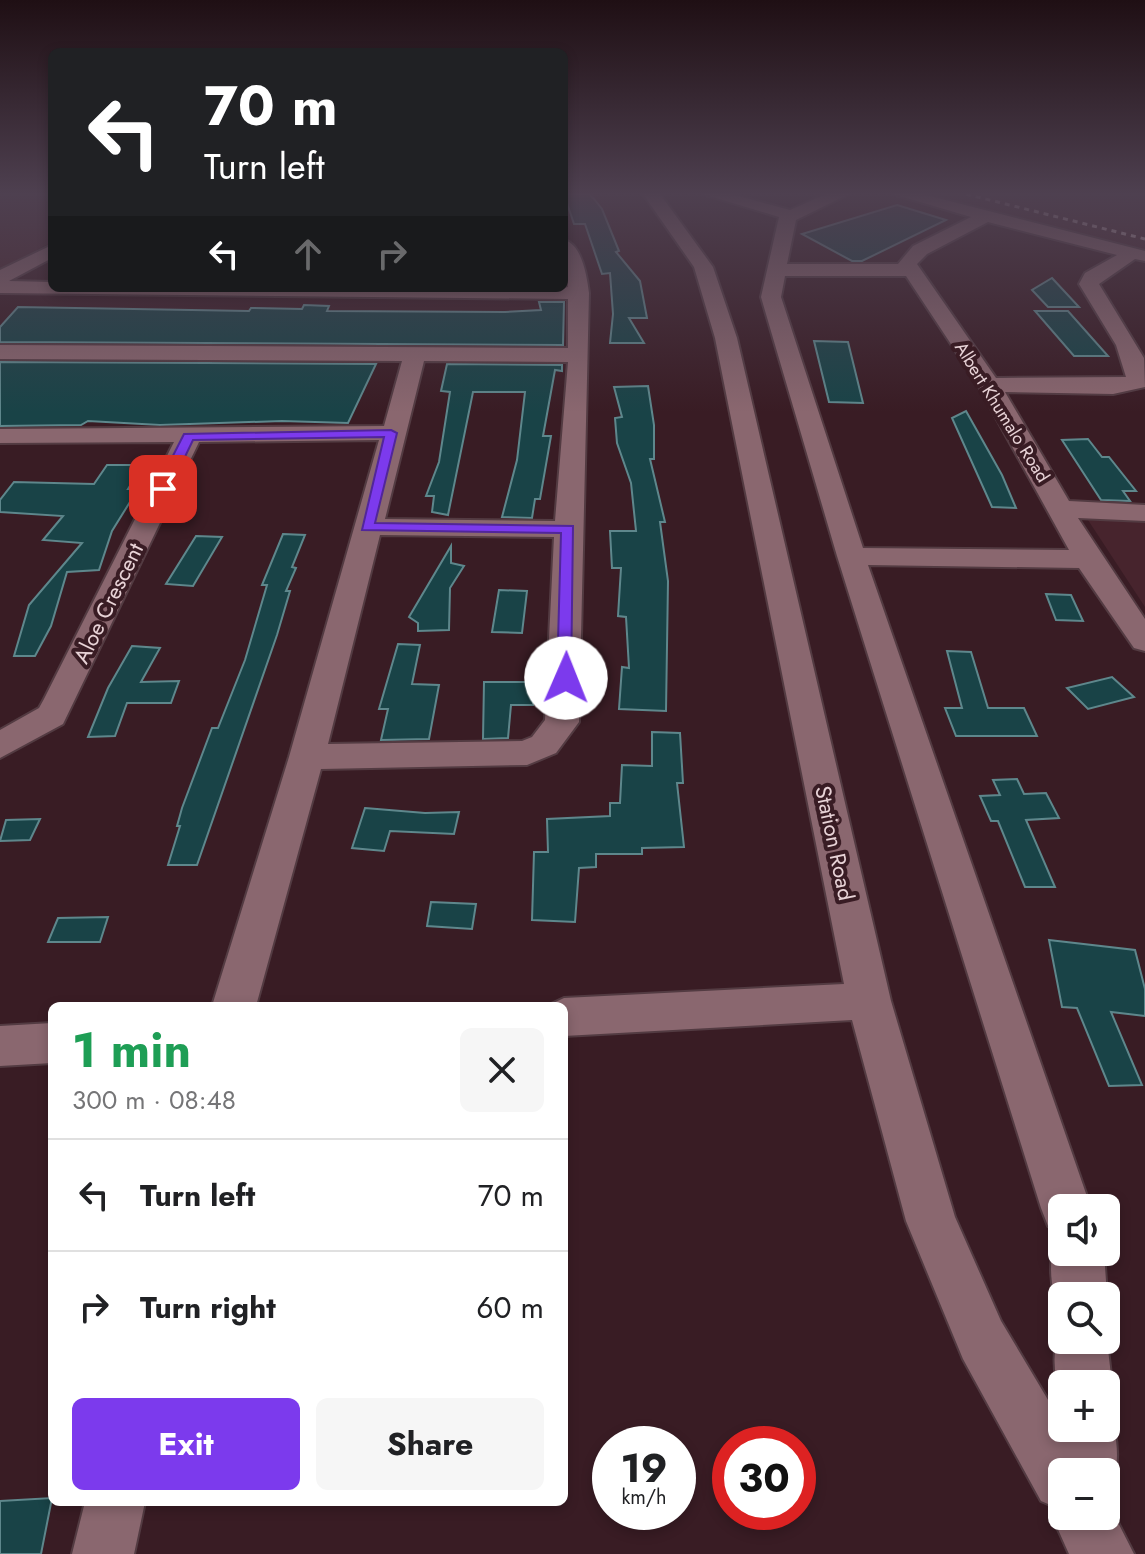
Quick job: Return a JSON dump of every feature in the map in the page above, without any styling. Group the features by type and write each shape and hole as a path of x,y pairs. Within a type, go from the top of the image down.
{"street":[{"path":"0,278 22,267"},
{"path":"307,757 527,753 544,745 562,722 565,708 568,529 579,355 579,293 574,267"},
{"name":"Station Road","path":"703,267 726,338 869,1001 931,1221 982,1340 1051,1458"},
{"path":"778,267 771,297 851,556 1061,1194"},
{"path":"777,270 910,270 909,267"},
{"path":"989,385 1113,387 1137,382 1137,368 1128,349 1089,284 1092,277 1113,267"},
{"name":"Albert Khumalo Road","path":"910,270 989,385 1088,559 1145,641"},
{"path":"0,287 48,287"},
{"path":"506,292 579,293"},
{"path":"0,352 579,355"},
{"path":"235,1002 307,757 391,433 415,354"},
{"path":"0,436 391,433"},
{"name":"Aloe Crescent","path":"0,746 51,716 189,436"},
{"path":"1062,509 1145,513"},
{"path":"367,527 568,529"},
{"path":"851,556 1088,559"},
{"path":"568,1017 869,1001"},
{"path":"0,1046 48,1043"},
{"path":"103,1554 114,1506"}],"shaded area":[{"path":"1088,520 1145,521 1145,607"}],"building":[{"path":"599,267 628,267 640,281 647,318 629,318 644,343 610,343 613,314 610,273 602,274"},
{"path":"1052,278 1079,307 1048,307 1032,290"},
{"path":"539,302 564,302 563,345 0,342 0,327 18,307 249,311 251,308 302,309 304,305 329,306 327,311 505,312 541,310"},
{"path":"1035,311 1068,311 1108,356 1074,356"},
{"path":"814,341 848,342 863,403 829,402"},
{"path":"0,362 376,364 348,423 282,421 160,425 88,421 81,425 0,426"},
{"path":"447,364 562,365 562,371 555,370 543,436 551,436 540,499 535,499 532,518 502,517 517,460 525,392 473,392 448,515 432,512 434,496 426,496 439,462 450,392 441,391"},
{"path":"648,386 654,425 654,459 650,459 665,522 660,522 668,581 666,711 619,709 622,667 629,668 626,617 618,616 621,568 612,568 610,531 636,531 631,483 617,443 615,418 622,417 614,387"},
{"path":"966,411 1002,475 1016,508 992,507 952,418"},
{"path":"1088,439 1102,457 1109,457 1136,491 1123,491 1130,501 1101,500 1062,440"},
{"path":"107,465 143,465 128,489 138,489 112,531 99,570 67,572 51,626 35,656 14,656 29,605 82,543 43,540 63,516 0,512 0,500 14,482 94,484"},
{"path":"283,534 305,535 292,567 296,568 286,591 290,591 277,635 197,865 168,865 182,808 212,728 218,728 245,660 267,585 262,585"},
{"path":"196,536 222,537 193,586 166,584"},
{"path":"451,546 451,563 464,566 450,588 449,630 418,631 418,623 409,617"},
{"path":"499,590 527,591 522,633 492,632"},
{"path":"1046,594 1071,595 1083,621 1056,620"},
{"path":"398,644 420,645 412,684 439,685 429,739 381,740 388,709 379,709"},
{"path":"132,646 160,648 141,682 179,681 171,703 127,703 115,736 88,737 108,688"},
{"path":"947,651 971,652 988,708 1024,708 1037,736 956,736 945,708 962,708"},
{"path":"1112,677 1134,697 1088,709 1067,688"},
{"path":"484,682 534,682 533,705 511,705 508,738 483,739"},
{"path":"652,732 680,733 683,783 677,783 684,847 642,848 642,854 596,854 596,867 579,868 575,922 532,920 534,852 548,852 547,819 610,816 610,803 620,803 622,765 652,766"},
{"path":"1017,779 1024,794 1046,793 1059,818 1026,820 1055,887 1025,887 998,821 991,821 980,796 1000,795 993,780"},
{"path":"365,808 425,813 459,812 454,834 390,831 384,851 352,848"},
{"path":"40,819 30,840 0,841 6,820"},
{"path":"431,902 476,904 472,929 427,926"},
{"path":"108,917 100,942 48,942 58,918"},
{"path":"1049,940 1135,950 1145,989 1145,1016 1111,1012 1142,1085 1109,1086 1077,1008 1062,1007"},
{"path":"48,1498 50,1506 41,1554 0,1554 0,1501"}],"route":[{"path":"163,489 189,436 391,433 367,527 568,529 566,678"}]}
